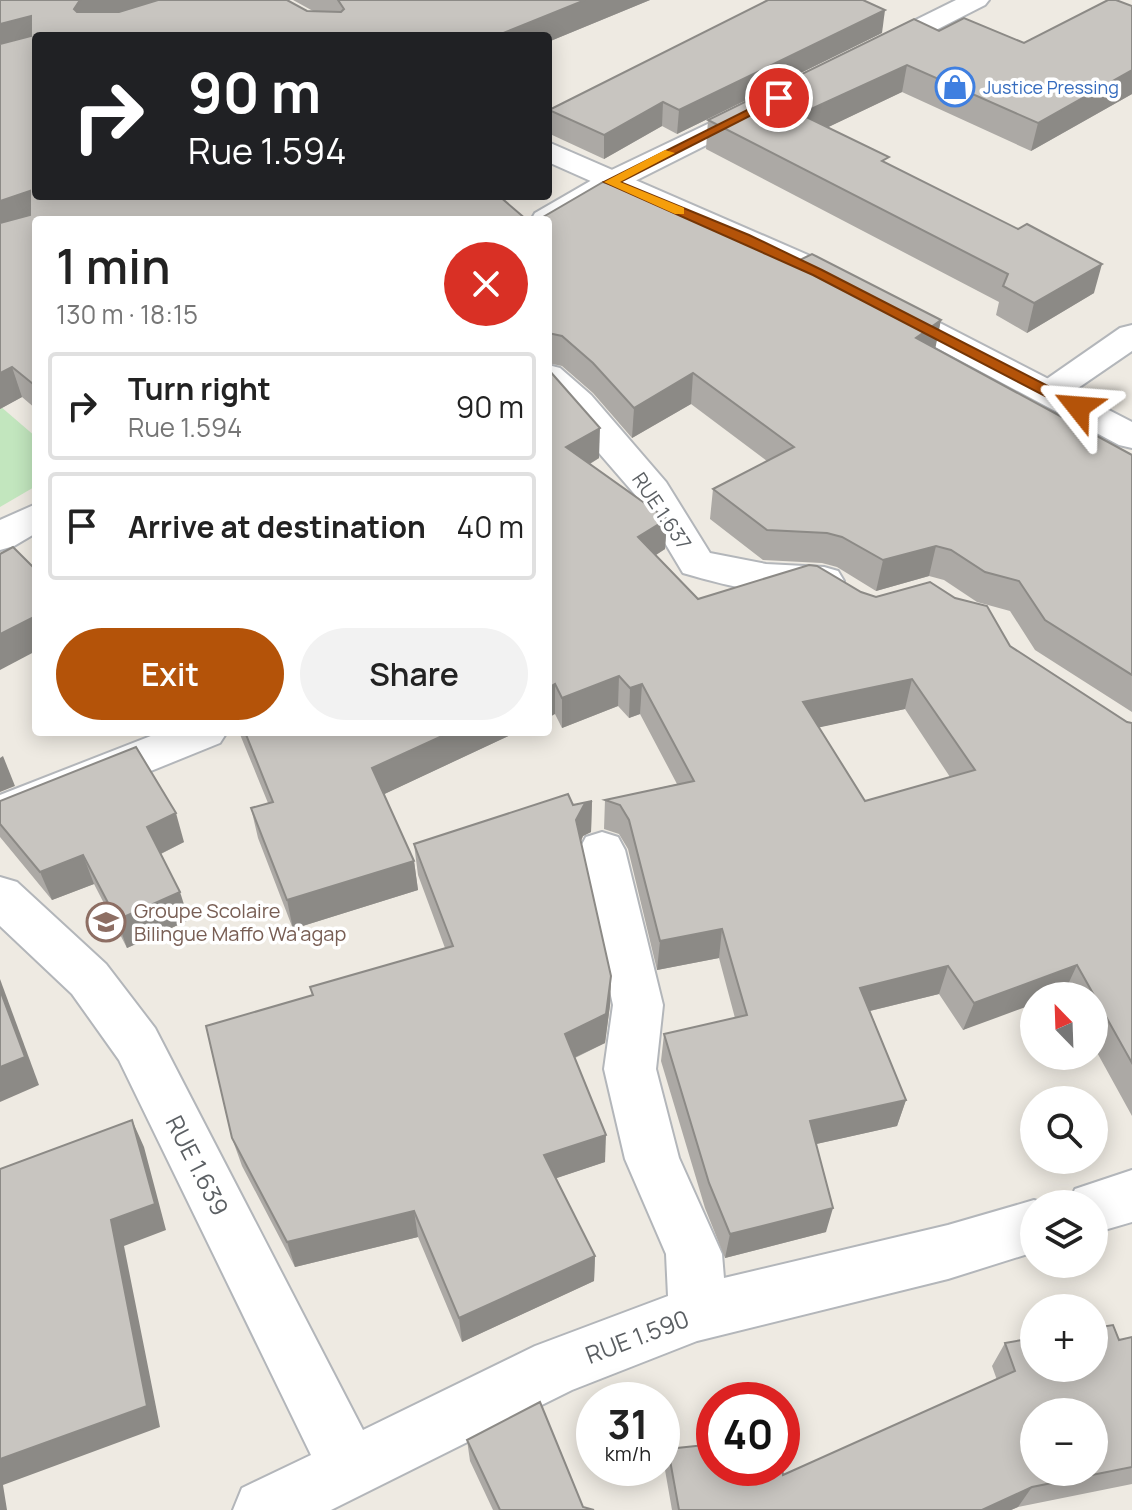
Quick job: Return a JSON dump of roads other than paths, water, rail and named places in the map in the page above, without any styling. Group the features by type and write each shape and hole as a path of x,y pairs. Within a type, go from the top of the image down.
{"street":[{"path":"850,63 976,0"},
{"path":"552,216 610,182 779,98"},
{"path":"552,153 610,182 805,267 1132,437"},
{"path":"1050,392 1132,335"},
{"name":"RUE 1.637","path":"552,379 578,403 653,491 697,564 766,578 821,580 859,602"},
{"path":"0,537 32,518"},
{"path":"0,814 195,736"},
{"path":"602,850 638,1005 630,1069 652,1159 694,1254 697,1313"},
{"name":"RUE 1.639","path":"0,896 89,979 137,1044 349,1467"},
{"path":"1108,1203 1132,1196"},
{"name":"RUE 1.590","path":"264,1510 556,1367 697,1313 948,1252 1020,1230"}],"place":[{"name":"Justice Pressing","path":"955,87"},
{"name":"Groupe Scolaire Bilingue Maffo Wa'agap","path":"106,922"}]}
